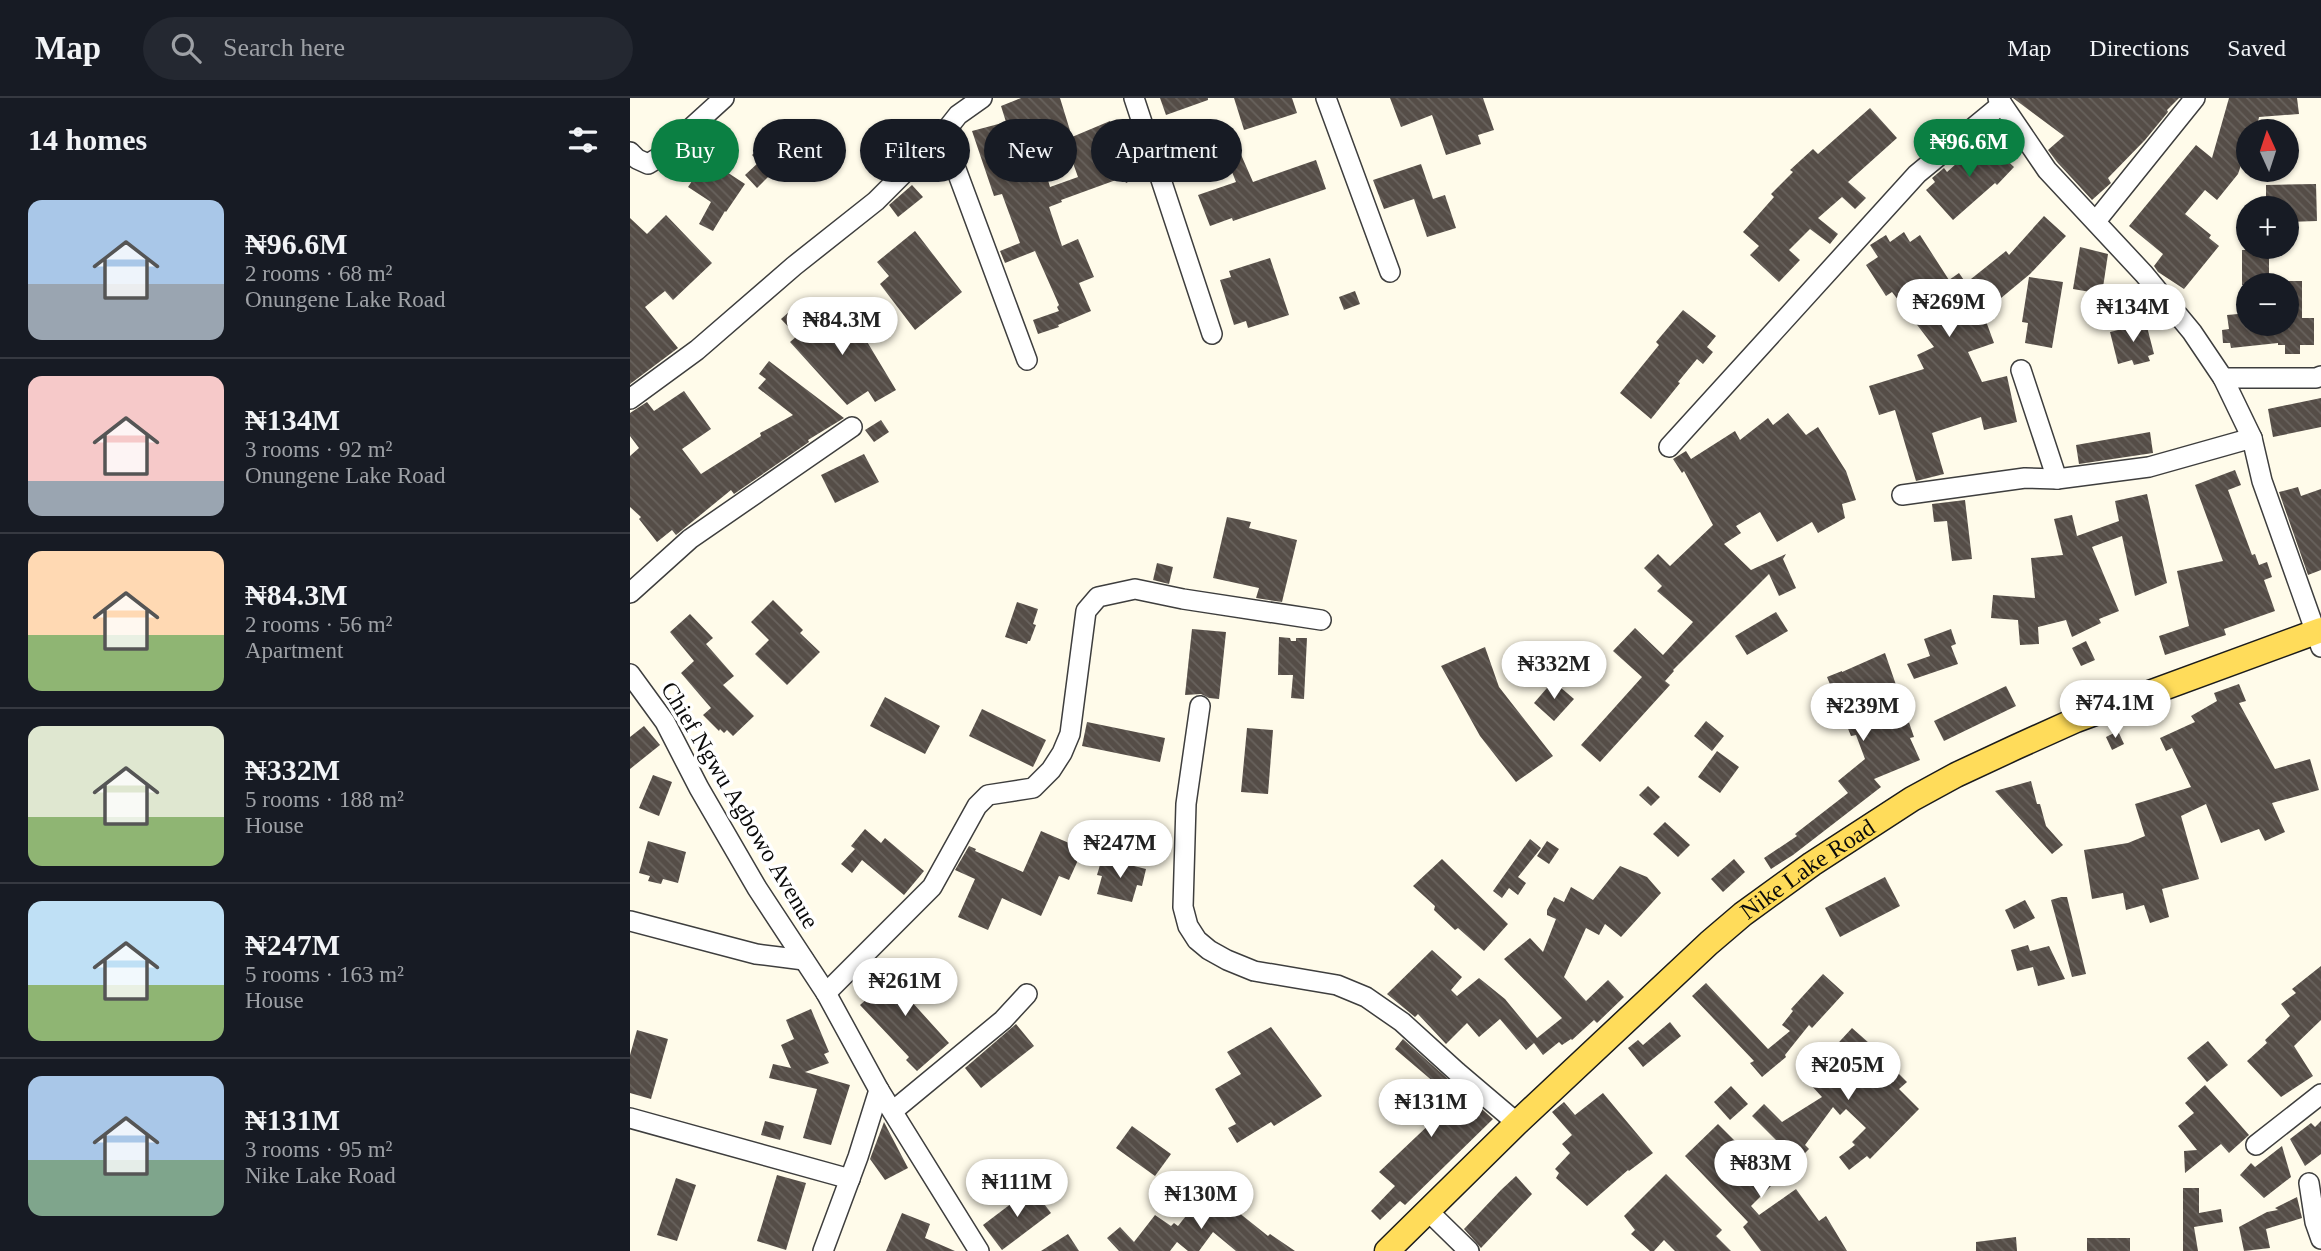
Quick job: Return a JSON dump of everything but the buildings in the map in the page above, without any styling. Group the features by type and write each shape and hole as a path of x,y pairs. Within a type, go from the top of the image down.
{"main road":[{"name":"Nike Lake Road","path":"1387,1251 1517,1123 1699,952 1743,914 1812,864 1912,799 1956,775 2076,720 2319,637"}],"street":[{"path":"630,152 648,164 724,98"},
{"path":"955,119 982,98"},
{"path":"1133,98 1212,334"},
{"path":"1325,98 1390,272"},
{"path":"2096,220 2195,98"},
{"path":"1669,447 1917,174 2000,101 2047,170 2144,274 2192,332 2222,378 2252,438 2262,481 2319,637"},
{"path":"630,400 697,350 794,266 876,201 895,182"},
{"path":"961,182 1027,360"},
{"path":"2021,370 2057,479"},
{"path":"2222,378 2321,376"},
{"path":"630,593 690,539 852,428"},
{"path":"1902,495 2025,478 2057,479 2149,467 2252,438"},
{"path":"826,993 932,887 977,806 988,795 1033,788 1051,770 1070,734 1086,611 1098,597 1135,589 1321,620"},
{"name":"Chief Ngwu Agbowo Avenue","path":"630,674 665,722 757,888 826,993 880,1090 979,1251"},
{"path":"1200,706 1186,804 1183,907 1188,926 1197,940 1227,961 1254,971 1337,985 1366,997 1402,1022 1517,1123"},
{"path":"630,921 756,954 804,960"},
{"path":"894,1110 1003,1020 1027,994"},
{"path":"823,1251 880,1090"},
{"path":"2256,1145 2321,1094"},
{"path":"630,1118 850,1179"},
{"path":"2309,1183 2315,1222 2321,1239"},
{"path":"1427,1210 1469,1251"}]}
